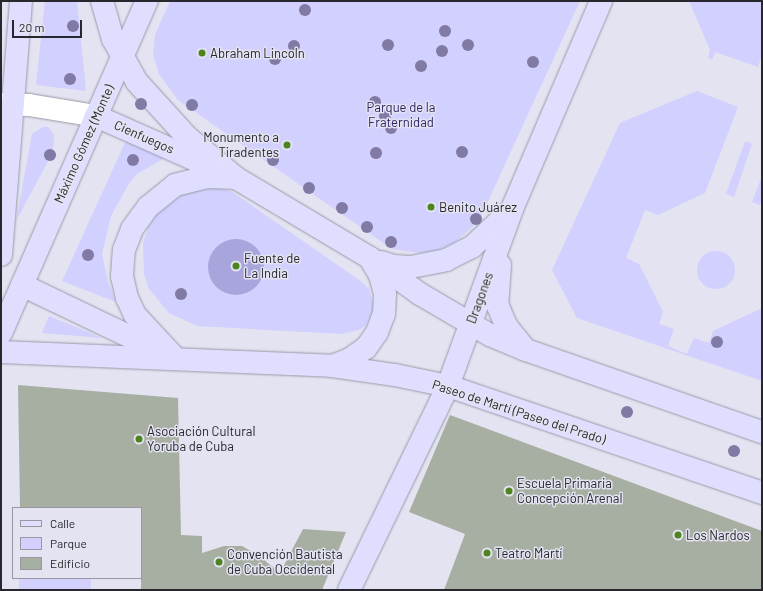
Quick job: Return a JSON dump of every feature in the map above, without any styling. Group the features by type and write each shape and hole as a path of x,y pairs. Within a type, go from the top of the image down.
{"main road":[{"path":"102,1 113,39 122,59 158,108 186,137 236,178 370,258 420,294 470,324 526,350 762,432"},
{"name":"Máximo Gómez (Monte)","path":"1,333 147,1"},
{"name":"Dragones","path":"349,590 448,386 512,209 601,1"},
{"path":"21,2 7,104 1,253 22,285"},
{"name":"Cienfuegos","path":"96,116 236,178"},
{"path":"176,359 135,314 127,298 122,276 124,250 132,229 148,207 175,185 207,176 236,178"},
{"path":"370,258 393,266 412,267 446,260 472,247 512,209"},
{"path":"512,209 497,279 497,304 507,327 526,350"},
{"path":"332,366 350,359 366,348 378,332 384,314 385,294 380,275 370,258"},
{"name":"Paseo de Martí (Paseo del Prado)","path":"22,285 176,359 332,366 448,386 762,493"},
{"path":"1,352 176,359"}],"street":[{"name":"Cienfuegos","path":"7,104 96,116"}],"green space":[{"path":"45,1 77,1 86,91 36,85"},
{"name":"Parque de la Fraternidad","path":"170,1 580,1 479,221 454,243 436,251 420,253 392,249 178,100 159,74 153,55 155,35"},
{"path":"689,1 762,1 762,55 758,67 715,52 712,60 708,58 710,50"},
{"path":"697,91 738,107 705,193 658,215 645,210 626,258 639,264 663,312 659,324 674,329 668,346 687,354 694,338 709,343 713,331 762,308 762,381 577,318 552,270 620,123"},
{"path":"43,127 48,127 54,135 53,152 16,221 32,134"},
{"path":"128,136 175,156 163,159 137,174 128,185 111,216 102,254 108,282 116,302 62,281"},
{"path":"745,141 752,144 734,197 726,194"},
{"path":"762,176 762,198 760,205 752,202"},
{"path":"210,187 231,191 362,282 369,289 374,307 366,325 359,330 341,334 197,326 169,313 149,289 144,274 143,243 148,228 156,215 171,200 190,191"},
{"path":"712,251 720,251 730,256 734,263 734,277 730,284 720,289 712,289 702,284 700,281 697,274 697,266 702,256 705,254"},
{"path":"49,316 102,338 42,333"},
{"path":"19,579 91,579 91,590 19,590"}],"shaded area":[{"name":"Fuente de La India","path":"236,239 251,244 259,252 264,267 259,282 251,290 236,295 221,290 213,282 208,267 213,252 221,244"}],"building":[{"path":"18,385 178,398 181,535 202,536 202,553 224,546 242,546 258,555 280,573 303,529 346,532 322,590 141,590 142,507 20,507"},
{"path":"450,415 762,531 762,590 444,590 465,534 409,512"}],"place":[{"name":"Abraham Lincoln","path":"202,53"},
{"name":"Monumento a Tiradentes","path":"287,145"},
{"name":"Benito Juárez","path":"431,207"},
{"name":"Fuente de La India","path":"236,266"},
{"name":"Asociación Cultural Yoruba de Cuba","path":"139,439"},
{"name":"Escuela Primaria Concepción Arenal","path":"509,491"},
{"name":"Los Nardos","path":"678,535"},
{"name":"Teatro Martí","path":"487,553"},
{"name":"Convención Bautista de Cuba Occidental","path":"219,562"}]}
